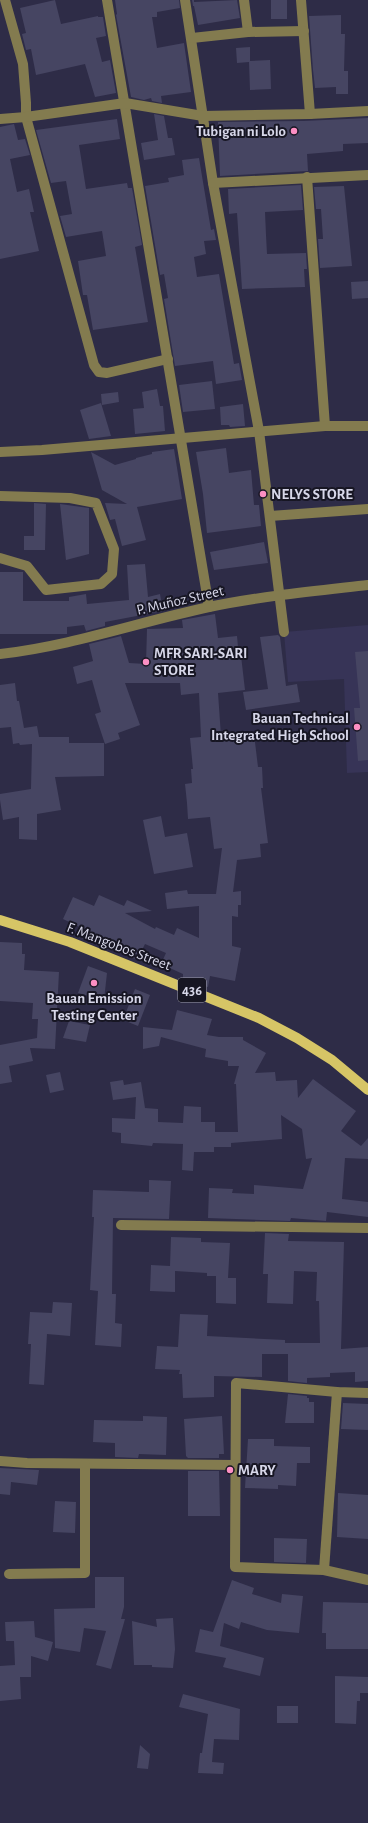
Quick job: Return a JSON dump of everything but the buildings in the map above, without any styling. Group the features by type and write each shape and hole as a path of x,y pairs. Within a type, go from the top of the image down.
{"main road":[{"name":"F. Mangobos Street","path":"0,920 70,942 258,1018 297,1038 332,1060 368,1090"}],"street":[{"path":"5,0 23,64 26,117 94,365 100,372 107,373 168,359"},
{"path":"107,0 209,607"},
{"path":"185,0 213,183 259,431 284,632"},
{"path":"244,0 248,32"},
{"path":"300,0 304,31 310,114"},
{"path":"192,38 248,32 304,31"},
{"path":"0,119 26,117 125,103 203,116 310,114 368,111"},
{"path":"213,183 368,175"},
{"path":"307,177 325,426"},
{"path":"0,452 181,439 325,426 368,426"},
{"path":"0,496 70,498 96,503 114,549 112,574 102,584 46,590 27,566 0,558"},
{"path":"270,516 368,509"},
{"name":"P. Muñoz Street","path":"0,654 34,650 209,607 280,595 368,585"},
{"path":"122,1224 368,1228"},
{"path":"368,1393 337,1392 236,1383 234,1567 324,1570 368,1580"},
{"path":"324,1570 337,1392"},
{"path":"0,1461 85,1464 235,1465"},
{"path":"9,1574 85,1573 85,1464"}],"shaded area":[{"name":"Bauan Technical Integrated High School","path":"368,625 368,772 347,773 344,679 288,682 284,632"}],"place":[{"name":"Tubigan ni Lolo","path":"294,131"},
{"name":"NELYS STORE","path":"263,494"},
{"name":"MFR SARI-SARI STORE","path":"146,662"},
{"name":"Bauan Technical Integrated High School","path":"357,727"},
{"name":"Bauan Emission Testing Center","path":"94,983"},
{"name":"MARY","path":"230,1470"}]}
